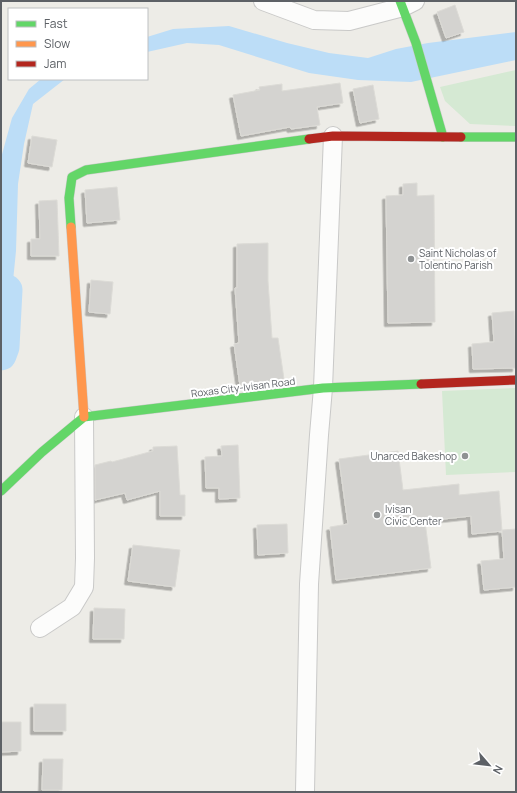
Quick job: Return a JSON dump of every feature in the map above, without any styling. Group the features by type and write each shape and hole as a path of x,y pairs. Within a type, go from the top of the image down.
{"street":[{"path":"263,1 314,20 349,22 406,3 443,137"},
{"path":"305,792 309,584 323,388 333,136"},
{"path":"40,628 72,607 84,587 84,418 69,198 72,177 86,170 333,136 516,137"},
{"name":"Roxas City-Ivisan Road","path":"84,418 323,388 516,380"},
{"path":"1,491 42,452 84,418"}],"green space":[{"path":"516,70 516,126 470,124 445,101 440,87"},
{"path":"516,388 516,472 446,475 442,391"}],"water":[{"path":"229,26 287,43 329,53 368,58 396,49 428,43 516,32 516,60 411,82 358,80 309,73 219,45 187,43 148,52 148,37 173,29"},
{"path":"40,80 64,80 33,104 24,144 18,184 16,251 11,301 1,353 1,158 12,118 29,89"}],"building":[{"path":"455,5 464,32 446,38 437,12"},
{"path":"340,83 343,103 317,107 320,125 291,129 290,127 241,136 233,95 260,90 259,87 282,84 282,91"},
{"path":"373,85 379,119 360,123 353,89"},
{"path":"32,136 57,140 52,167 28,163"},
{"name":"Saint Nicholas of Tolentino Parish","path":"417,183 417,196 434,195 435,322 388,323 386,196 403,195 403,184"},
{"path":"117,187 120,220 87,223 85,190"},
{"path":"57,200 59,256 31,256 31,239 40,239 39,201"},
{"path":"268,243 268,281 272,338 278,338 284,379 240,386 234,344 239,343 235,288 237,288 237,244"},
{"path":"91,280 113,282 110,314 89,312"},
{"path":"514,311 516,368 473,369 472,344 494,342 492,313"},
{"path":"238,445 240,498 219,499 219,488 206,488 205,457 222,456 221,446"},
{"path":"177,446 180,495 185,495 185,516 160,516 160,491 127,500 125,493 95,500 95,465 153,451 153,447"},
{"name":"Ivisan Civic Center","path":"398,451 403,490 459,484 459,495 499,491 502,531 472,534 471,516 425,521 431,568 336,580 330,527 348,524 339,459"},
{"path":"287,524 288,553 258,555 257,525"},
{"path":"516,529 516,587 484,590 481,561 504,559 502,530"},
{"path":"133,545 180,550 175,587 128,581"},
{"path":"94,608 125,609 124,639 93,639"},
{"path":"34,704 66,704 66,731 34,731"},
{"path":"1,722 21,722 21,751 1,752"},
{"path":"43,759 63,759 62,790 42,790"}],"waterway":[{"path":"1,355 4,347 7,290"}],"traffic: fast":[{"path":"400,1 416,43 443,137"},
{"path":"461,137 516,137"},
{"path":"71,227 69,198 72,177 86,170 309,139"},
{"path":"1,491 42,452 84,417 323,388 421,384"}],"traffic: slow":[{"path":"71,227 84,417"}],"traffic: jam":[{"path":"309,139 333,136 461,137"},
{"path":"421,384 516,380"}],"place":[{"name":"Saint Nicholas of Tolentino Parish","path":"411,259"},
{"name":"Unarced Bakeshop","path":"465,456"},
{"name":"Ivisan Civic Center","path":"377,515"}]}
